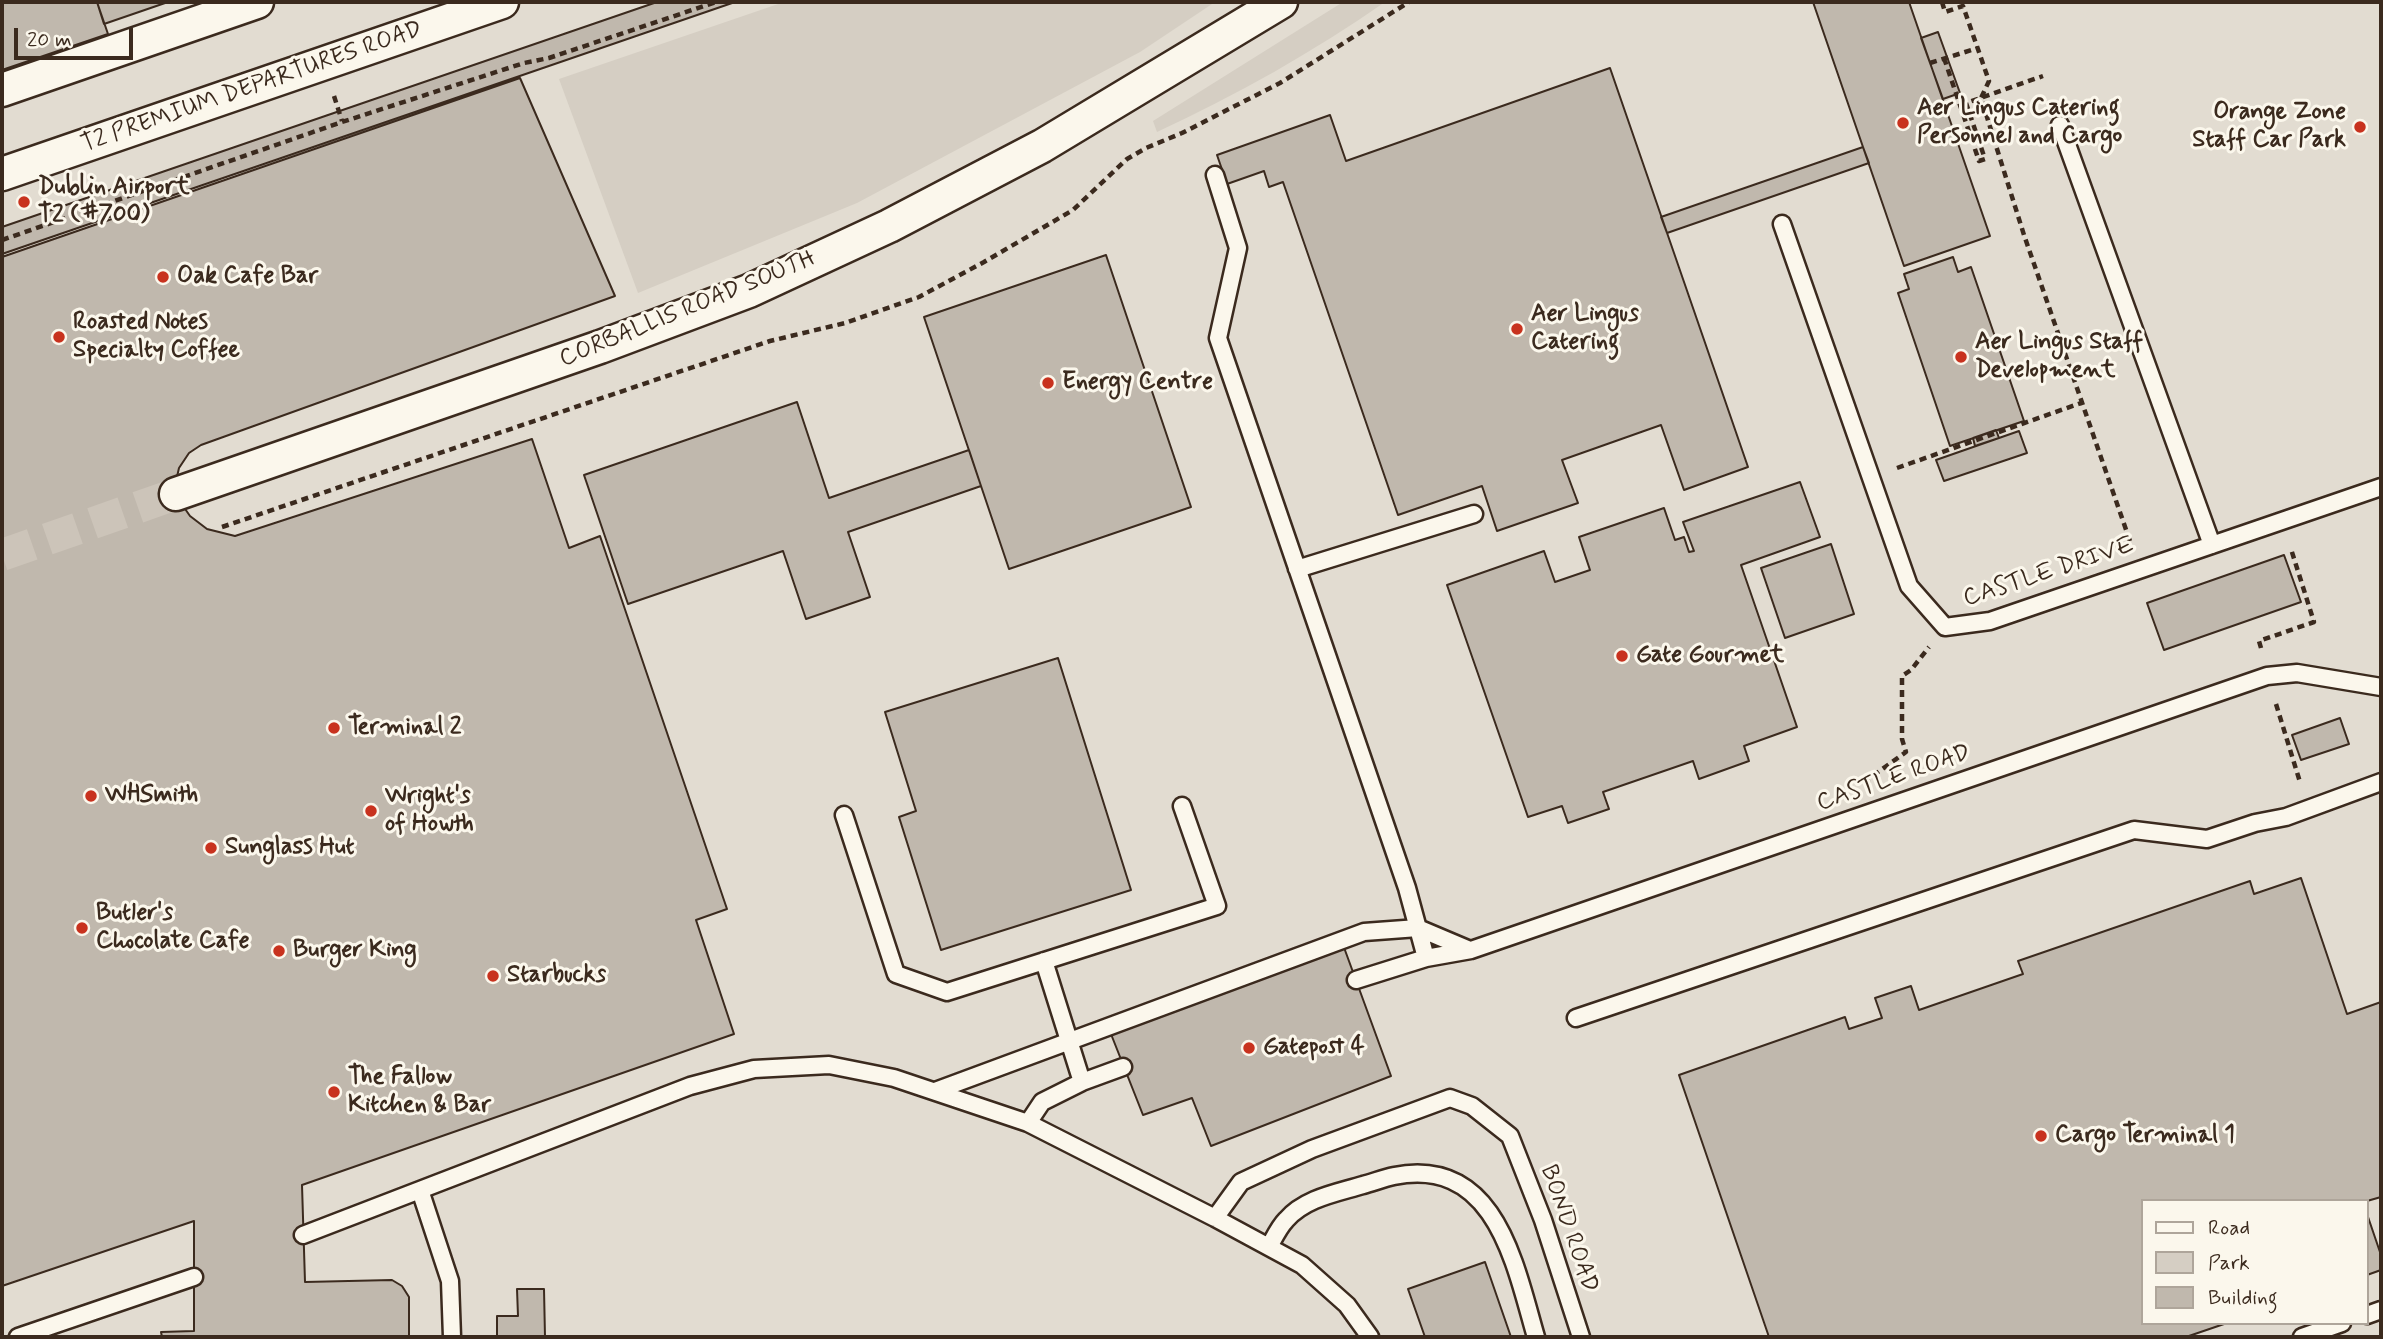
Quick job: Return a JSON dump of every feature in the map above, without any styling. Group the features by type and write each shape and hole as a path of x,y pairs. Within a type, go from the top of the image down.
{"street":[{"path":"2,90 257,2"},
{"name":"T2 PREMIUM DEPARTURES ROAD","path":"2,174 502,2"},
{"name":"CORBALLIS ROAD SOUTH","path":"176,494 600,347 749,291 889,226 1042,146 1281,2"}],"lane":[{"path":"2060,125 2212,545"},
{"path":"1215,175 1238,248 1218,338 1406,888 1426,958"},
{"name":"CASTLE DRIVE","path":"1782,225 1909,586 1945,627 1990,621 2381,486"},
{"path":"1297,569 1474,514"},
{"name":"CASTLE ROAD","path":"1356,980 1426,958 1471,950 2267,676 2297,673 2381,687"},
{"path":"1576,1018 2134,830 2207,839 2255,823 2286,817 2381,782"},
{"path":"844,816 896,974 947,992 1217,906 1182,806"},
{"path":"935,1091 1364,932 1418,928 1471,950"},
{"path":"1044,961 1082,1082"},
{"path":"303,1235 691,1086 754,1069 828,1065 894,1078 1028,1123 1215,1217 1301,1265 1347,1305 1370,1337"},
{"path":"1028,1123 1042,1102 1082,1082 1123,1067"},
{"name":"BOND ROAD","path":"1215,1217 1241,1182 1312,1149 1450,1098 1472,1106 1510,1136 1543,1220 1581,1337"},
{"path":"1269,1247 1286,1220 1303,1205 1323,1196 1396,1176 1428,1175 1450,1180 1472,1193 1491,1213 1509,1246 1536,1337"},
{"path":"420,1190 450,1281 452,1337"},
{"path":"18,1337 51,1333 194,1277"},
{"path":"2302,1337 2336,1325"}],"path":[{"path":"2,240 342,122 524,63 549,58 716,2"},
{"path":"1942,2 1945,12 1963,6 1978,48 1989,81 1981,99 2081,403 2139,568"},
{"path":"1930,63 1978,48"},
{"path":"1944,58 1979,161 1985,159 1966,103 2043,76"},
{"path":"1871,477 2081,403"},
{"path":"2282,521 2314,622 2259,641 2267,676 2309,809"},
{"path":"1877,809 1867,780 1906,752 1902,738 1902,676 1911,670 1945,627"}],"shaded area":[{"path":"2,2 2381,2 2381,1337 2,1337"}],"green space":[{"path":"784,2 1215,2 1140,52 857,203 638,293 559,79"},
{"path":"1343,2 1385,2 1274,72 1157,132 1153,121"}],"building":[{"path":"2,2 97,2 108,34 2,70"},
{"path":"97,2 168,2 104,24"},
{"path":"657,2 735,2 2,254 2,227"},
{"name":"Aer Lingus Catering Personnel and Cargo","path":"1813,2 1909,2 1990,236 1904,266"},
{"path":"1938,32 1960,93 1943,99 1921,38"},
{"name":"Aer Lingus Catering","path":"1610,68 1748,467 1684,490 1661,425 1562,460 1578,503 1497,531 1482,486 1398,515 1283,182 1269,187 1264,171 1227,184 1217,155 1330,115 1346,161"},
{"name":"Terminal 2","path":"520,78 615,296 201,445 189,453 179,468 176,481 183,506 190,516 207,529 235,536 532,439 569,548 600,536 727,909 696,920 734,1034 302,1185 305,1282 392,1280 402,1286 409,1297 409,1337 162,1337 161,1332 194,1331 194,1221 2,1286 2,257"},
{"path":"1863,147 1869,163 1667,233 1661,217"},
{"name":"Energy Centre","path":"1106,255 1191,507 1009,569 924,317"},
{"name":"Aer Lingus Staff Development","path":"1953,257 1958,272 1971,267 2024,421 1950,446 1898,293 1909,289 1904,274"},
{"path":"797,402 829,498 969,450 981,486 848,532 870,597 806,619 783,551 628,604 584,475"},
{"path":"1996,430 1999,438 1975,446 1973,438"},
{"path":"2019,431 2027,453 1944,481 1936,460"},
{"name":"Gate Gourmet","path":"1800,482 1820,537 1741,565 1797,727 1744,746 1749,761 1699,779 1693,761 1603,792 1609,809 1568,823 1562,806 1528,817 1447,585 1544,551 1555,582 1590,570 1579,537 1664,508 1675,540 1684,537 1689,552 1694,551 1683,522"},
{"path":"1831,544 1854,614 1785,638 1761,568"},
{"path":"2284,555 2301,602 2164,650 2147,603"},
{"path":"1058,658 1131,890 941,950 899,817 916,811 885,712"},
{"path":"2340,718 2349,744 2301,760 2292,735"},
{"name":"Cargo Terminal 1","path":"2301,878 2347,1014 2381,1002 2381,1197 2369,1200 2142,1199 2142,1325 2221,1325 2186,1337 1769,1337 1679,1075 1845,1017 1849,1029 1882,1018 1875,998 1911,986 1919,1010 2023,974 2018,961 2250,881 2254,894"},
{"name":"Gatepost 4","path":"1342,942 1391,1076 1211,1146 1192,1098 1143,1115 1109,1029"},
{"path":"2369,1220 2381,1255 2381,1270 2369,1274"},
{"path":"1485,1262 1511,1337 1425,1337 1408,1289"},
{"path":"517,1289 544,1289 545,1337 497,1337 497,1316 518,1316"}],"tunnel":[{"path":"2,555 176,494"}],"place":[{"name":"Aer Lingus Catering Personnel and Cargo","path":"1903,123"},
{"name":"Orange Zone Staff Car Park","path":"2360,127"},
{"name":"Dublin Airport T2 (#700)","path":"24,202"},
{"name":"Oak Cafe Bar","path":"163,277"},
{"name":"Aer Lingus Catering","path":"1517,329"},
{"name":"Roasted Notes Specialty Coffee","path":"59,337"},
{"name":"Aer Lingus Staff Development","path":"1961,357"},
{"name":"Energy Centre","path":"1048,383"},
{"name":"Gate Gourmet","path":"1622,656"},
{"name":"Terminal 2","path":"334,728"},
{"name":"WHSmith","path":"91,796"},
{"name":"Wright's of Howth","path":"371,811"},
{"name":"Sunglass Hut","path":"211,848"},
{"name":"Butler's Chocolate Cafe","path":"82,928"},
{"name":"Burger King","path":"279,951"},
{"name":"Starbucks","path":"493,976"},
{"name":"Gatepost 4","path":"1249,1048"},
{"name":"The Fallow Kitchen & Bar","path":"334,1092"},
{"name":"Cargo Terminal 1","path":"2041,1136"}]}
